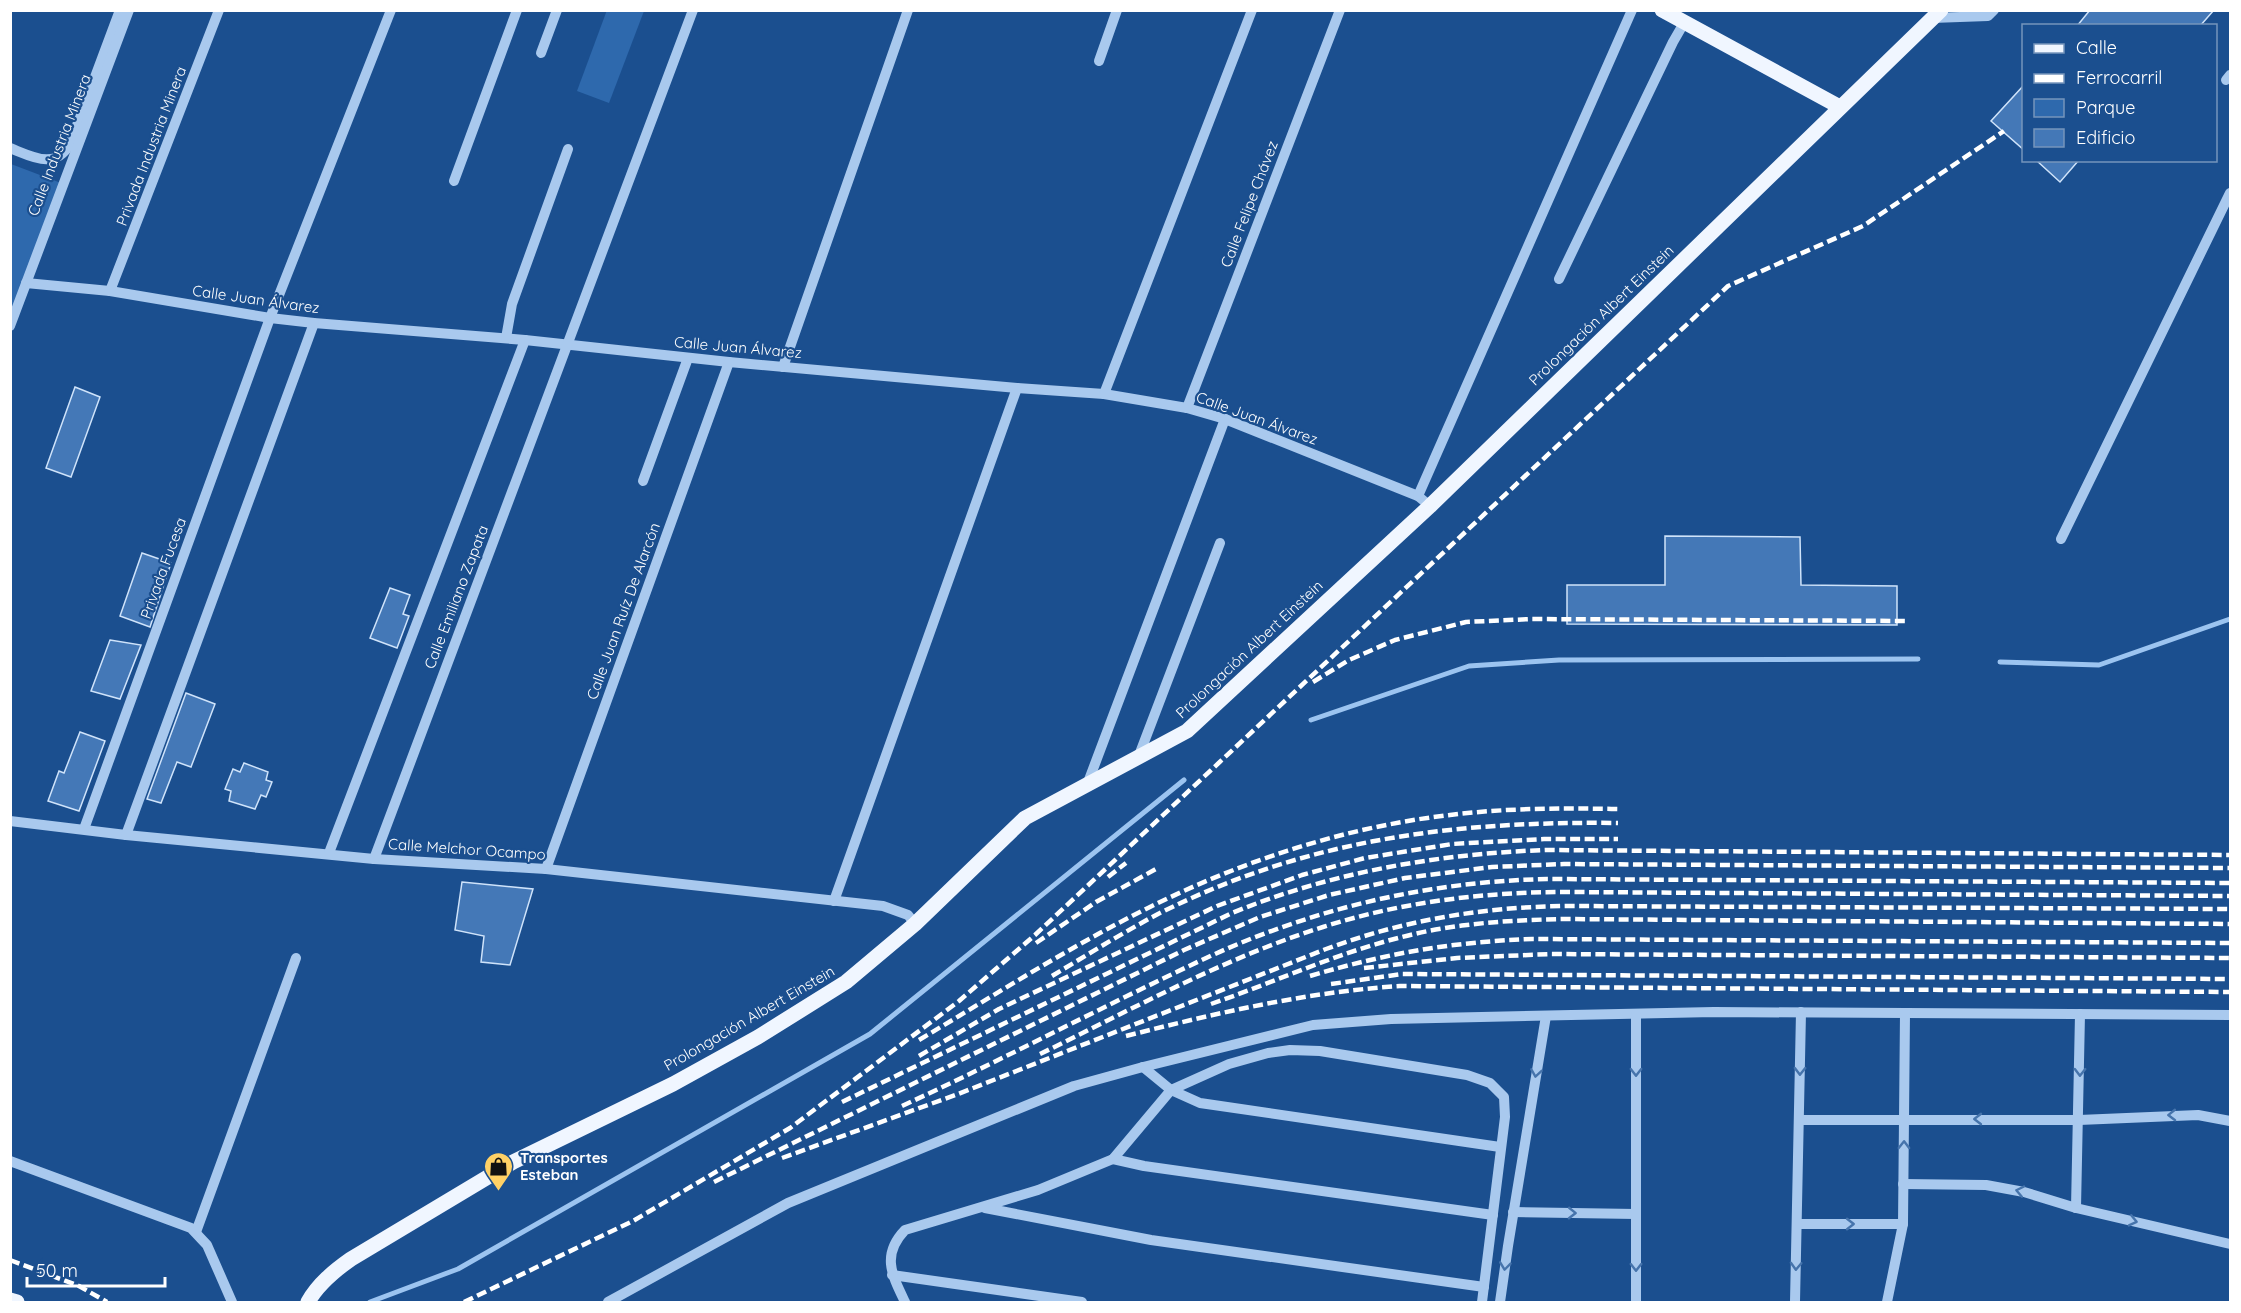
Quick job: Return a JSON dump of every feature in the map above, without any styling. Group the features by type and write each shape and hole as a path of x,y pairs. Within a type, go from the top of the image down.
{"main road":[{"path":"1662,10 1840,107"},
{"name":"Prolongación Albert Einstein","path":"308,1302 327,1278 351,1259 513,1162 673,1083 758,1037 846,982 915,924 1025,818 1187,731 1430,506 1937,14"},
{"path":"10,1300 17,1302"}],"street":[{"path":"10,148 52,160 64,154 70,144 120,10"},
{"name":"Calle Industria Minera","path":"10,326 129,10"},
{"name":"Privada Industria Minera","path":"110,291 219,10"},
{"name":"Privada Fucesa","path":"84,828 270,318 391,10"},
{"path":"453,180 518,10"},
{"path":"541,53 557,10"},
{"name":"Calle Emiliano Zapata","path":"374,859 693,10"},
{"path":"783,366 908,10"},
{"path":"1099,61 1117,10"},
{"path":"1104,394 1252,10"},
{"name":"Calle Felipe Chávez","path":"1187,408 1340,10"},
{"path":"1418,496 1632,10"},
{"path":"1937,14 1988,16 1994,10"},
{"path":"1559,279 1684,23"},
{"path":"506,338 512,304 568,149"},
{"path":"2061,539 2230,193"},
{"name":"Calle Juan Álvarez","path":"26,283 110,291 270,318 314,323 506,338 729,362 1104,394 1187,408 1226,419 1418,496 1430,506"},
{"path":"126,835 314,323"},
{"path":"329,853 525,340"},
{"path":"643,481 688,358"},
{"name":"Calle Juan Ruíz De Alarcón","path":"546,869 729,362"},
{"path":"834,901 1017,388"},
{"path":"1087,785 1226,419"},
{"path":"1138,758 1220,543"},
{"name":"Calle Melchor Ocampo","path":"10,820 126,835 374,859 546,869 834,901 893,908 908,915 915,924"},
{"path":"196,1232 296,958"},
{"path":"1795,1302 1801,1012"},
{"path":"608,1302 788,1203 1074,1086 1286,1030 1330,1023 1392,1019 1636,1014 1801,1012 2230,1015"},
{"path":"1887,1302 1903,1224 1905,1013"},
{"path":"1636,1014 1636,1302"},
{"path":"2076,1208 2080,1014"},
{"path":"1500,1302 1546,1016"},
{"path":"905,1302 892,1275 891,1261 892,1250 905,1230 1038,1190 1113,1159 1171,1090 1229,1064 1268,1053 1290,1050 1320,1051 1467,1075 1490,1083 1504,1097 1505,1117 1482,1302"},
{"path":"1143,1067 1171,1090 1209,1105 1500,1147"},
{"path":"1799,1120 2079,1120 2198,1115 2230,1121"},
{"path":"1113,1159 1144,1166 1493,1215"},
{"path":"10,1161 185,1225 196,1232 212,1255 232,1302"},
{"path":"1903,1184 1986,1185 2024,1192 2076,1208 2230,1244"},
{"path":"982,1207 1151,1239 1484,1287"},
{"path":"1514,1212 1636,1214"},
{"path":"1797,1224 1903,1224"},
{"path":"892,1275 1054,1301 1082,1302"}],"green space":[{"path":"607,10 644,11 609,103 577,91"},
{"path":"11,164 61,183 11,318"}],"building":[{"path":"2090,10 2214,10 2202,24 2079,24"},
{"path":"2022,87 2022,148 1991,121"},
{"path":"2038,162 2077,162 2060,182"},
{"path":"75,387 100,397 71,477 46,468"},
{"path":"1665,536 1800,537 1801,585 1897,586 1897,625 1567,624 1567,585 1665,585"},
{"path":"142,553 171,563 150,627 120,616"},
{"path":"390,588 410,595 403,614 409,616 397,648 370,638"},
{"path":"110,640 141,645 120,699 91,691"},
{"path":"186,693 215,704 191,767 177,762 161,803 147,799"},
{"path":"80,732 105,741 79,811 48,801 59,771 64,773"},
{"path":"244,763 268,772 266,780 272,782 266,797 261,795 255,809 229,801 231,791 225,789 233,769 240,772"},
{"path":"462,882 533,889 510,965 481,962 484,936 455,930"}],"waterway":[{"path":"2000,662 2099,665 2230,619"},
{"path":"1311,720 1469,666 1559,660 1918,659"},
{"path":"370,1302 458,1269 870,1034 1184,780"}],"railway":[{"path":"464,1302 633,1221 790,1128 959,1001 1035,935 1728,286 1863,226 2004,131"},
{"path":"1313,682 1349,660 1395,640 1466,622 1532,619 1909,621"},
{"path":"919,1040 1061,955 1148,908 1220,875 1295,848 1372,828 1450,815 1534,809 1618,809"},
{"path":"1052,976 1145,921 1214,888 1270,868 1326,852 1439,831 1557,823 1618,823"},
{"path":"919,1056 999,1009 1217,906 1302,875 1365,858 1452,844 1544,839 1618,839"},
{"path":"842,1102 1232,913 1308,886 1425,861 1545,850 2230,855"},
{"path":"1108,877 1126,863"},
{"path":"714,1182 1184,950 1260,917 1329,895 1405,878 1492,867 1564,864 2230,868"},
{"path":"1036,943 1096,902 1156,869"},
{"path":"902,1106 1241,943 1312,917 1378,899 1445,887 1547,879 2230,883"},
{"path":"1040,1054 1179,985 1286,940 1352,918 1443,900 1535,892 2230,896"},
{"path":"782,1158 958,1094 1326,949 1385,930 1444,917 1504,909 1566,906 2230,909"},
{"path":"1211,1004 1330,959 1378,944 1443,928 1504,921 1567,919 2230,924"},
{"path":"1310,976 1420,950 1532,939 2230,943"},
{"path":"1364,968 1457,958 1551,954 2230,958"},
{"path":"1331,984 1402,974 2230,979"},
{"path":"1126,1036 1296,998 1400,986 2230,992"},
{"path":"10,1260 79,1286 107,1302"}],"place":[{"name":"Transportes Esteban","path":"499,1192"}]}
